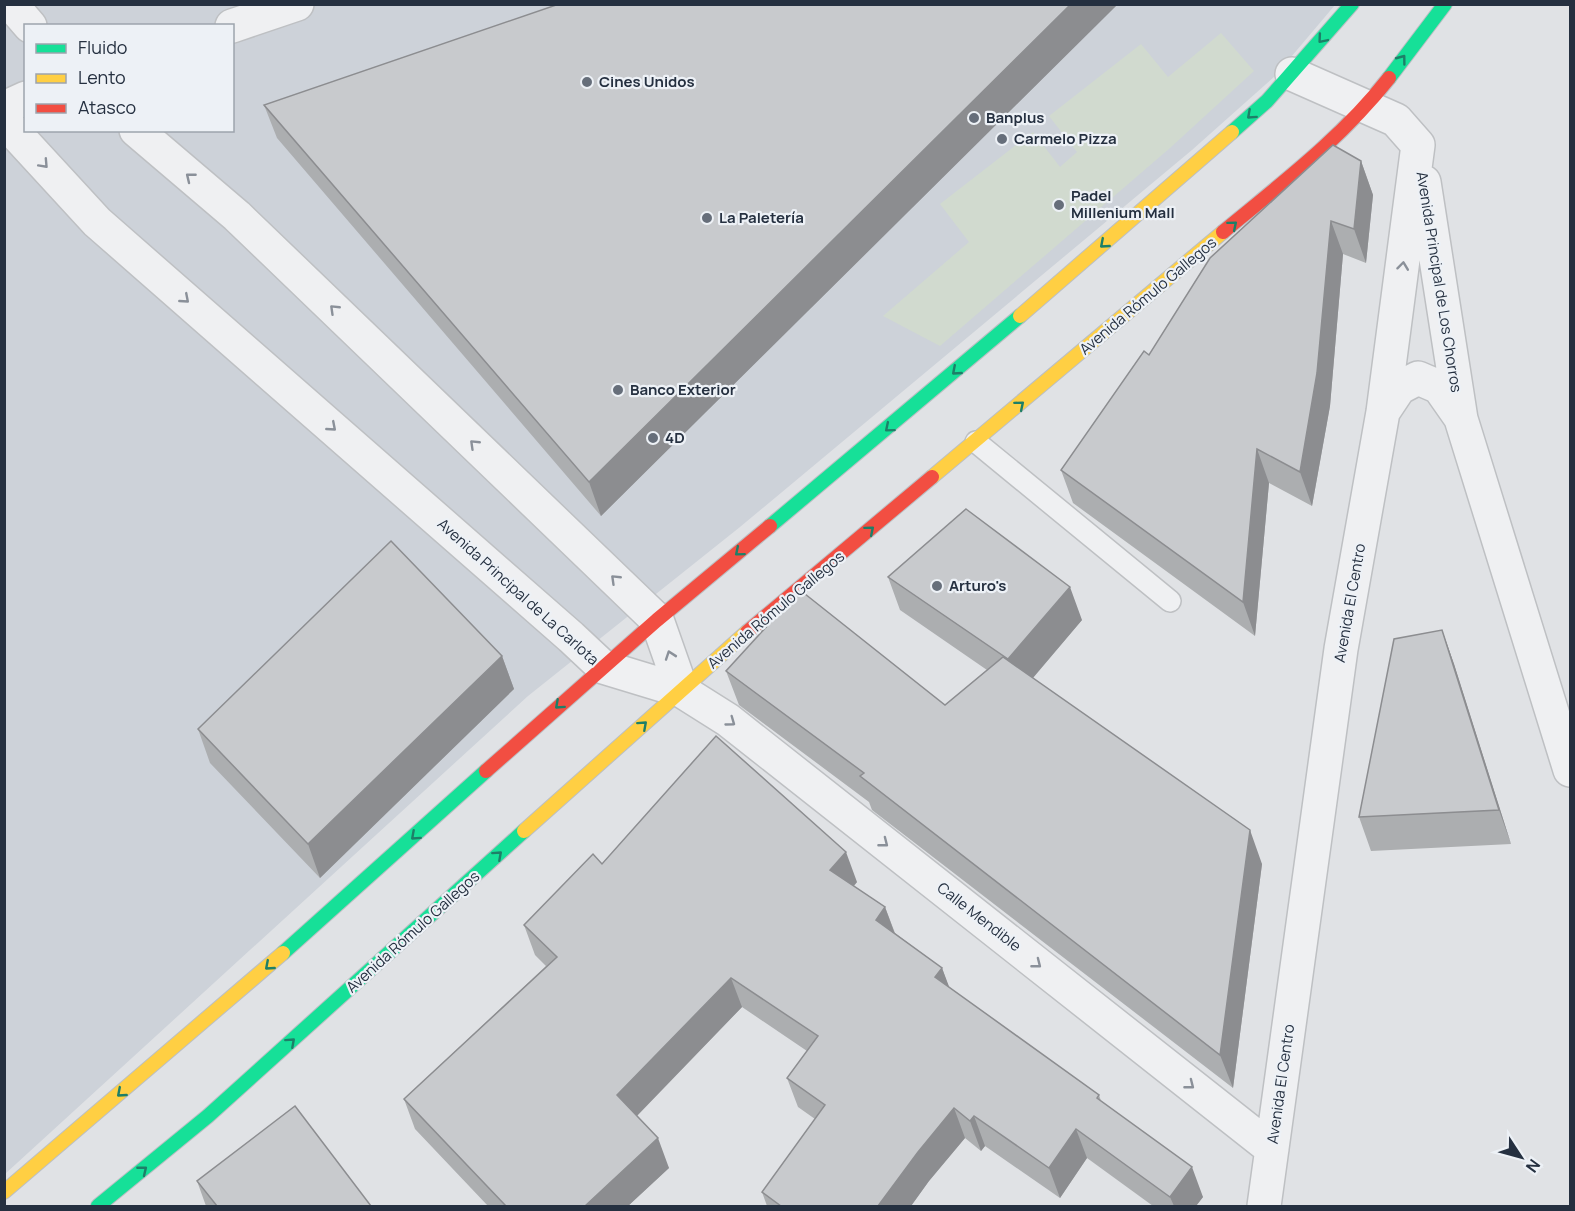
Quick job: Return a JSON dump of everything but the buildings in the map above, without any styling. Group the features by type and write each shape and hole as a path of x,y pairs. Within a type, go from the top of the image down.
{"main road":[{"path":"4,1192 330,913 553,710 657,620 934,390 1186,173 1267,100 1352,4"},
{"name":"Avenida Rómulo Gallegos","path":"98,1206 208,1116 744,635 1325,147 1367,106 1444,4"}],"street":[{"path":"11,4 28,24"},
{"path":"234,25 297,4"},
{"path":"1292,74 1396,120 1418,145"},
{"path":"4,108 24,99"},
{"name":"Avenida Principal de La Carlota","path":"4,121 97,222 603,667 682,691"},
{"path":"138,132 237,216 657,620 682,691"},
{"name":"Avenida Principal de Los Chorros","path":"1418,145 1461,419 1570,770"},
{"name":"Avenida El Centro","path":"1264,1206 1341,649 1383,412 1418,145"},
{"path":"1395,324 1420,307 1433,308 1444,313"},
{"name":"Avenida Principal de Los Chorros","path":"1383,412 1399,388 1418,378 1439,387 1461,419"},
{"path":"1540,671 1570,688"},
{"name":"Calle Mendible","path":"682,691 728,720 1272,1149"}],"lane":[{"path":"976,442 1170,601"}],"shaded area":[{"path":"5,5 1335,5 1275,76 1192,150 740,527 528,696 5,1174"},
{"name":"Padel Millenium Mall","path":"1221,33 1254,71 1170,148 940,346 883,316 969,242 940,204 1033,132 1060,167 1077,152 1049,116 1141,44 1168,77"}],"traffic: fast":[{"path":"1232,132 1267,101 1352,4"},
{"path":"1389,78 1445,4"},
{"path":"770,526 1020,316"},
{"path":"283,953 486,771"},
{"path":"98,1206 208,1116 524,831"}],"traffic: slow":[{"path":"1020,316 1232,132"},
{"path":"932,477 1223,232"},
{"path":"524,831 747,632"},
{"path":"4,1192 283,953"}],"traffic: jam":[{"path":"1223,232 1331,140 1371,100 1389,78"},
{"path":"747,632 932,477"},
{"path":"486,771 657,620 770,526"}],"place":[{"name":"Cines Unidos","path":"587,82"},
{"name":"Banplus","path":"974,118"},
{"name":"Carmelo Pizza","path":"1002,139"},
{"name":"Padel Millenium Mall","path":"1059,205"},
{"name":"La Paletería","path":"707,218"},
{"name":"Banco Exterior","path":"618,390"},
{"name":"4D","path":"653,438"},
{"name":"Arturo's","path":"937,586"}]}
